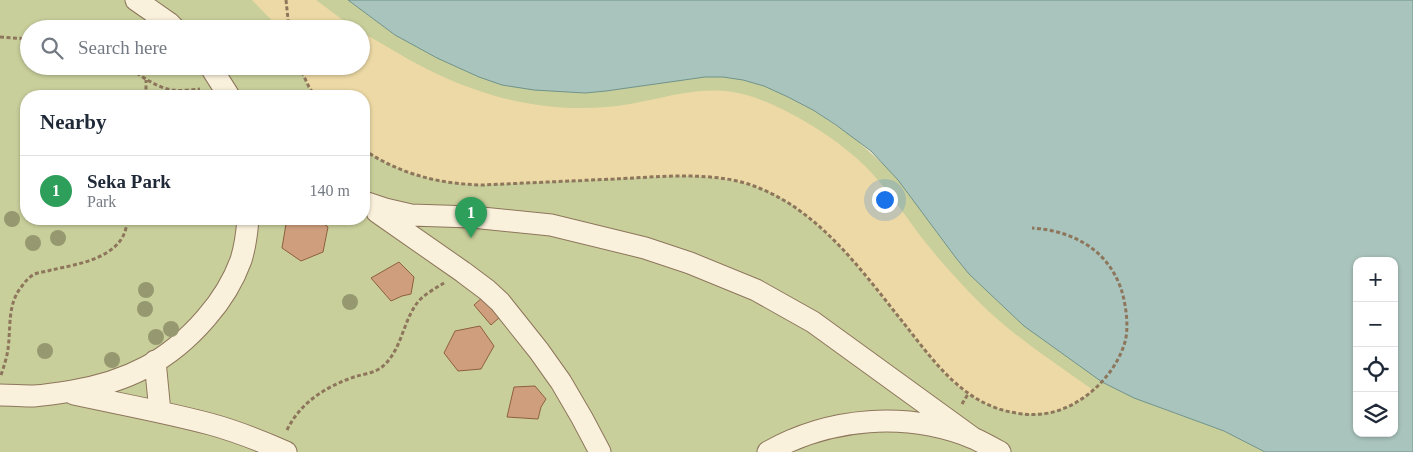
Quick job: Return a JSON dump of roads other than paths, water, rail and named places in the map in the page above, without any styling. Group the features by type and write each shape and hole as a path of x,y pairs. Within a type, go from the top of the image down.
{"street":[{"path":"136,0 166,20"},
{"path":"216,75 225,90"},
{"path":"370,205 411,215 472,217 551,225 645,248 690,263 756,290 813,322 974,438 1000,452"},
{"path":"370,207 463,272 500,302 561,382 600,452"},
{"path":"0,394 35,396 95,387 125,377 177,347 195,331 215,308 228,288 241,259 247,225"},
{"path":"155,361 160,412"},
{"path":"66,392 211,424 254,438 282,450"},
{"path":"768,452 795,439 817,432 857,422 884,420 940,427 974,438"}],"water":[{"path":"348,0 1413,0 1413,452 1265,452 1224,431 1134,398 1102,382 1024,326 969,274 898,180 871,151 813,110 764,86 743,80 705,77 585,93 534,90 502,85 437,58 395,35"}],"place":[{"name":"Seka Park","path":"471,238"}]}
